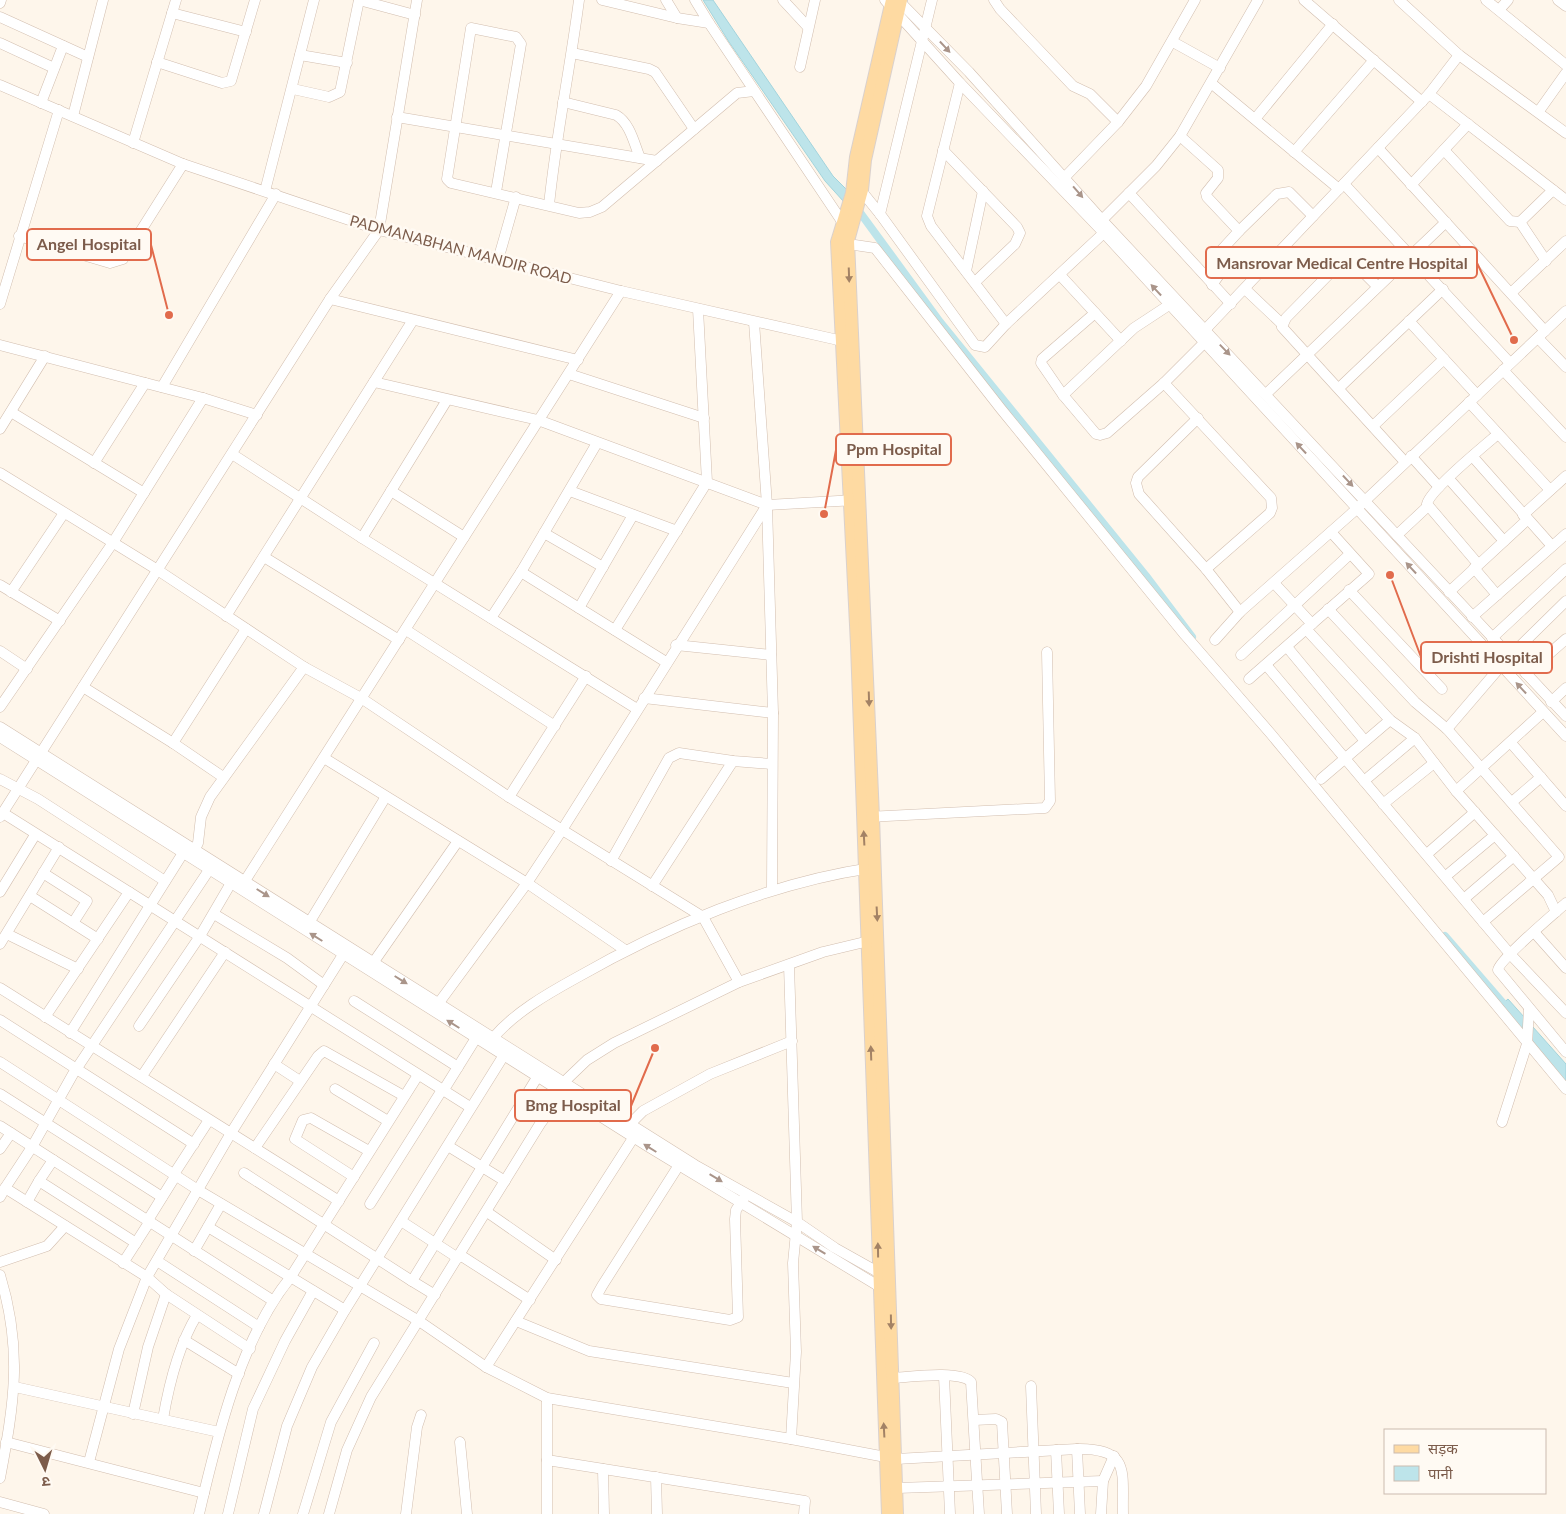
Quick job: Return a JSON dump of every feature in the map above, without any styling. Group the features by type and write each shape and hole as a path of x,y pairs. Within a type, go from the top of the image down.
{"main road":[{"path":"846,341 849,221 865,160 895,3"},
{"path":"849,221 837,242 846,341 855,500 870,869 882,1279 891,1459 897,1488 898,1514"},
{"path":"882,1279 891,1293 891,1459 888,1514"}],"street":[{"path":"73,116 103,0"},
{"path":"133,143 176,0"},
{"path":"157,62 222,83 228,82 234,77 255,0"},
{"path":"265,191 293,89 314,0"},
{"path":"293,89 329,97 336,96 340,92 359,0 415,15"},
{"path":"417,0 379,230 330,299 232,454 156,569 83,688 1,815 59,847 470,1107"},
{"path":"548,205 556,143 580,0"},
{"path":"602,0 676,18 709,23"},
{"path":"666,0 676,18"},
{"path":"695,0 754,90 849,221"},
{"path":"783,0 808,26"},
{"path":"800,67 815,0"},
{"path":"880,214 932,0"},
{"path":"994,0 1000,9 1073,86 1090,94 1118,122"},
{"path":"1065,177 1118,122 1146,86 1173,42 1195,0"},
{"path":"857,191 880,214 976,345 985,347 1006,324 1060,275 1105,227 1129,193 1156,166 1180,136 1258,0"},
{"path":"1304,0 1374,60 1426,98 1468,124 1566,200"},
{"path":"1398,0 1459,55 1539,111 1566,133"},
{"path":"1486,0 1566,65"},
{"path":"1499,10 1508,0"},
{"path":"895,3 925,26 1065,177 1169,304 1266,394 1566,716"},
{"path":"895,3 921,40 960,83 1105,227 1357,509 1566,736"},
{"path":"172,13 246,32"},
{"path":"0,18 88,57"},
{"path":"1255,119 1333,24"},
{"path":"496,192 520,40 516,37 471,28 447,179 451,183 580,213 590,212 602,207 737,93 754,90"},
{"path":"1173,42 1220,68"},
{"path":"0,43 54,68"},
{"path":"41,103 63,46"},
{"path":"572,53 649,69 655,72 694,129"},
{"path":"300,55 347,63"},
{"path":"1095,313 1042,360 1042,366 1063,395 1096,434 1100,435 1107,433 1164,382 1231,304 1426,98 1459,55"},
{"path":"1294,152 1374,60"},
{"path":"1539,111 1566,73"},
{"path":"960,83 927,216 931,226 1006,324"},
{"path":"1212,83 1294,152 1341,187 1410,254 1443,289 1566,437"},
{"name":"PADMANABHAN MANDIR ROAD","path":"0,85 183,164 379,230 621,291 846,341"},
{"path":"563,102 622,118 627,124 640,158"},
{"path":"0,304 19,236 59,110"},
{"path":"397,117 455,125 657,161"},
{"path":"1411,185 1468,124"},
{"path":"1180,136 1218,170 1218,178 1206,193 1207,197 1239,231"},
{"path":"1378,148 1511,293 1566,367"},
{"path":"943,150 1017,227 1020,233 1015,244 974,282"},
{"path":"1444,150 1510,222 1520,222 1553,190"},
{"path":"19,236 110,263 117,262 123,259 183,164"},
{"path":"966,271 983,191"},
{"path":"1212,285 1219,274 1217,255 1277,194 1289,192 1313,216"},
{"path":"1129,193 1231,304"},
{"path":"162,387 276,194"},
{"path":"498,260 516,197"},
{"path":"1266,394 1306,353 1446,222"},
{"path":"1520,222 1546,261"},
{"path":"1511,293 1566,241"},
{"path":"848,244 876,248 1001,409 1137,577 1271,734 1566,1089"},
{"path":"1282,324 1342,261 1352,261 1377,286"},
{"path":"1060,275 1121,341"},
{"path":"1245,289 1282,324 1283,330 1373,426 1439,487"},
{"path":"1339,388 1443,289"},
{"path":"139,1026 214,914 238,884 324,758 621,291"},
{"path":"330,299 578,360"},
{"path":"1063,395 1134,328 1169,304"},
{"path":"615,630 707,482 698,308"},
{"path":"1215,640 1240,612 1357,509 1566,311"},
{"path":"226,616 413,320"},
{"path":"1409,321 1444,359 1498,434 1550,490"},
{"path":"754,322 767,505 773,713 772,890"},
{"path":"0,345 203,398 257,415"},
{"path":"0,429 45,356"},
{"path":"1373,426 1444,359"},
{"path":"569,374 704,418"},
{"path":"374,382 538,420 767,505 855,500"},
{"path":"1164,382 1271,498 1270,513 1206,569"},
{"path":"94,463 145,383"},
{"path":"0,707 112,544 203,398"},
{"path":"362,538 447,400"},
{"path":"11,412 144,493"},
{"path":"1198,418 1138,477 1136,483 1139,494 1206,569 1240,612"},
{"path":"1397,535 1427,507 1428,499 1439,487 1498,434"},
{"path":"491,618 521,572 597,443"},
{"path":"232,454 362,538 637,709"},
{"path":"1473,457 1552,546"},
{"path":"0,473 112,544 156,569 246,630 361,698 509,797 703,917 738,982"},
{"path":"1449,592 1504,541 1550,490 1566,476"},
{"path":"1449,479 1504,541"},
{"path":"391,491 464,537"},
{"path":"570,491 677,530"},
{"path":"438,1004 527,883 562,830 676,646 767,505"},
{"path":"1427,507 1497,594"},
{"path":"12,592 64,514"},
{"path":"579,608 634,515"},
{"path":"544,532 603,567"},
{"path":"1249,679 1267,666 1309,626 1369,574 1331,532"},
{"path":"1472,617 1566,534"},
{"path":"1241,655 1350,554"},
{"path":"264,557 399,640"},
{"path":"1492,638 1566,569"},
{"path":"521,572 666,662"},
{"path":"1274,583 1390,720 1415,738 1456,791 1548,895 1556,912"},
{"path":"0,585 60,621"},
{"path":"1349,590 1442,690"},
{"path":"1510,656 1566,601"},
{"path":"1328,609 1415,702 1447,729 1512,802 1562,854 1483,922"},
{"path":"173,743 246,630"},
{"path":"406,630 555,726"},
{"path":"1526,674 1566,639"},
{"path":"676,646 771,655"},
{"path":"1286,647 1365,741"},
{"path":"0,651 27,669"},
{"path":"868,817 1045,808 1050,800 1046,652"},
{"path":"70,1033 165,881 198,843 200,817 223,777 304,666"},
{"path":"1267,666 1364,780 1382,804 1465,898 1510,954 1566,1013"},
{"path":"1447,729 1501,666"},
{"path":"509,797 586,676"},
{"path":"83,688 173,743 223,777"},
{"path":"1551,702 1566,688"},
{"path":"644,698 773,713"},
{"path":"1456,791 1483,769 1543,712"},
{"path":"1321,779 1390,720"},
{"path":"0,727 38,757"},
{"path":"0,737 38,757 345,951 476,1038 499,1047 634,1130 744,1200 796,1237 882,1279"},
{"path":"1364,780 1415,738"},
{"path":"1511,743 1566,806"},
{"path":"611,861 669,758 679,754 772,764"},
{"path":"324,758 386,798 527,883 624,950"},
{"path":"652,886 733,761"},
{"path":"1382,804 1434,763"},
{"path":"1512,802 1541,777"},
{"path":"0,778 165,881"},
{"path":"309,923 386,798"},
{"path":"1427,854 1475,812"},
{"path":"0,892 35,835"},
{"path":"1446,876 1495,835"},
{"path":"373,963 458,840"},
{"path":"0,944 59,847"},
{"path":"189,853 209,870 309,923 345,951 373,963 438,1004 538,1076 564,1087"},
{"path":"1465,898 1514,856"},
{"path":"264,1514 280,1452 295,1406 312,1367 345,1310 448,1146 470,1107 499,1047 524,1010 554,990 624,950 703,917 772,890 870,869"},
{"path":"209,870 77,1069 32,1147 3,1192 27,1202 147,1277 166,1294 250,1349"},
{"path":"43,873 86,899 87,904 73,923"},
{"path":"45,1017 129,892"},
{"path":"30,896 98,939"},
{"path":"1566,903 1498,966 1498,973 1566,1052"},
{"path":"214,914 286,958 324,985"},
{"path":"1534,932 1562,956 1566,968"},
{"path":"6,934 78,969"},
{"path":"329,1514 346,1450 367,1406 540,1124 564,1087 587,1060 614,1043 738,982 823,952 872,940"},
{"path":"89,1462 118,1349 147,1277 231,1133 345,951"},
{"path":"142,1076 225,952"},
{"path":"789,965 798,1222 793,1263 796,1352 791,1439"},
{"path":"0,988 92,1048 142,1076 339,1201"},
{"path":"354,1000 458,1067"},
{"path":"1502,1122 1527,1040 1529,1008"},
{"path":"0,1020 194,1144"},
{"path":"370,1204 476,1038"},
{"path":"486,1367 556,1260 634,1130 643,1110 710,1074 792,1041"},
{"path":"255,1148 318,1056 327,1051 404,1096"},
{"path":"0,1062 198,1190 419,1321 486,1367 547,1398 791,1439 891,1459 1078,1449 1100,1450 1114,1456 1122,1471 1123,1514"},
{"path":"274,1064 300,1081"},
{"path":"199,1514 219,1432 239,1374 272,1300 290,1278 418,1075"},
{"path":"412,1281 484,1167 538,1076"},
{"path":"335,1089 388,1121"},
{"path":"0,1094 162,1197"},
{"path":"354,1177 295,1139 303,1120 311,1118 369,1152"},
{"path":"123,1263 209,1120"},
{"path":"0,1126 272,1300"},
{"path":"634,1130 678,1165 744,1200 798,1222 882,1279"},
{"path":"0,1149 11,1133"},
{"path":"448,1146 505,1182"},
{"path":"27,1202 53,1160"},
{"path":"678,1165 602,1286 598,1297 638,1306 730,1320 738,1317 735,1218 736,1210 744,1200"},
{"path":"244,1173 322,1225 435,1295"},
{"path":"39,1181 136,1243"},
{"path":"194,1250 221,1204"},
{"path":"487,1212 556,1260"},
{"path":"401,1221 530,1300"},
{"path":"0,1262 47,1246 65,1226"},
{"path":"208,1227 345,1310"},
{"path":"157,1261 259,1327"},
{"path":"0,1275 14,1342 15,1387 0,1473"},
{"path":"228,1514 254,1409 285,1341 313,1292"},
{"path":"133,1414 148,1347 166,1294"},
{"path":"163,1420 167,1395 184,1340 198,1315"},
{"path":"516,1321 589,1351 793,1383"},
{"path":"184,1340 239,1374"},
{"path":"302,1514 331,1422 374,1343"},
{"path":"944,1376 950,1514"},
{"path":"892,1378 962,1376 971,1382 979,1514"},
{"path":"1031,1386 1036,1514"},
{"path":"15,1387 102,1408 219,1432"},
{"path":"547,1398 547,1514"},
{"path":"406,1514 417,1427 421,1415"},
{"path":"974,1420 996,1419 1002,1422 1007,1514"},
{"path":"6,1442 204,1493"},
{"path":"460,1442 467,1514"},
{"path":"1078,1449 1080,1514"},
{"path":"1056,1450 1059,1514"},
{"path":"1101,1514 1103,1481 1114,1456"},
{"path":"548,1460 805,1501 804,1514"},
{"path":"603,1469 604,1514"},
{"path":"656,1477 658,1514"},
{"path":"897,1488 1103,1481"},
{"path":"0,1502 18,1511 44,1514"}],"water":[{"path":"703,0 713,0 833,176 847,190 844,202 825,181 729,42"},
{"path":"1508,999 1566,1064 1566,1083 1500,1006"}],"waterway":[{"path":"856,207 940,322 1146,576 1192,637"},
{"path":"1445,936 1509,1010"}],"place":[{"name":"Angel Hospital","path":"169,315"},
{"name":"Mansrovar Medical Centre Hospital","path":"1514,340"},
{"name":"Ppm Hospital","path":"824,514"},
{"name":"Drishti Hospital","path":"1390,575"},
{"name":"Bmg Hospital","path":"655,1048"}]}
